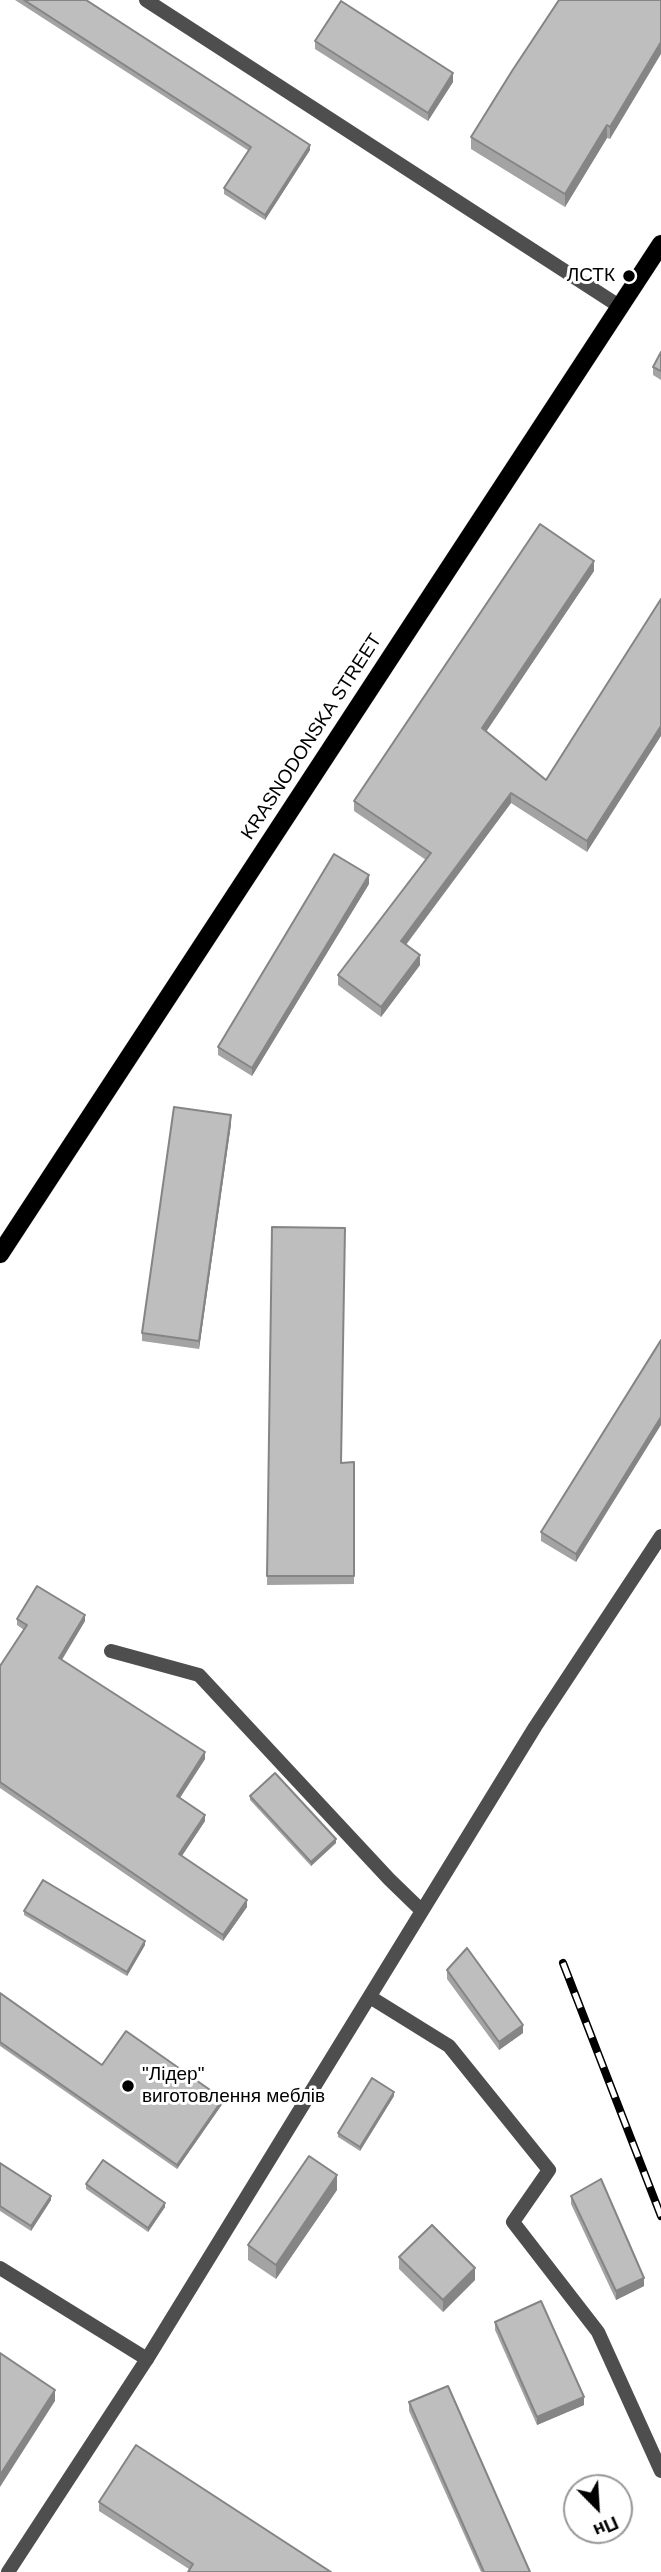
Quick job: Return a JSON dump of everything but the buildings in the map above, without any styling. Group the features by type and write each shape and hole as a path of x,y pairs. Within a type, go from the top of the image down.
{"main road":[{"name":"KRASNODONSKA STREET","path":"0,1254 619,306 660,248"}],"street":[{"path":"146,0 619,306"},
{"path":"8,2572 147,2359 536,1727 661,1536"},
{"path":"111,1651 199,1675 388,1879 422,1912"},
{"path":"370,1997 449,2046 549,2170 513,2222 598,2332 661,2471"},
{"path":"0,2268 147,2359"}],"railway":[{"path":"563,1963 661,2216"}],"place":[{"name":"ЛСТК","path":"629,276"},
{"name":"\"Лідер\" виготовлення меблів","path":"128,2086"}]}
